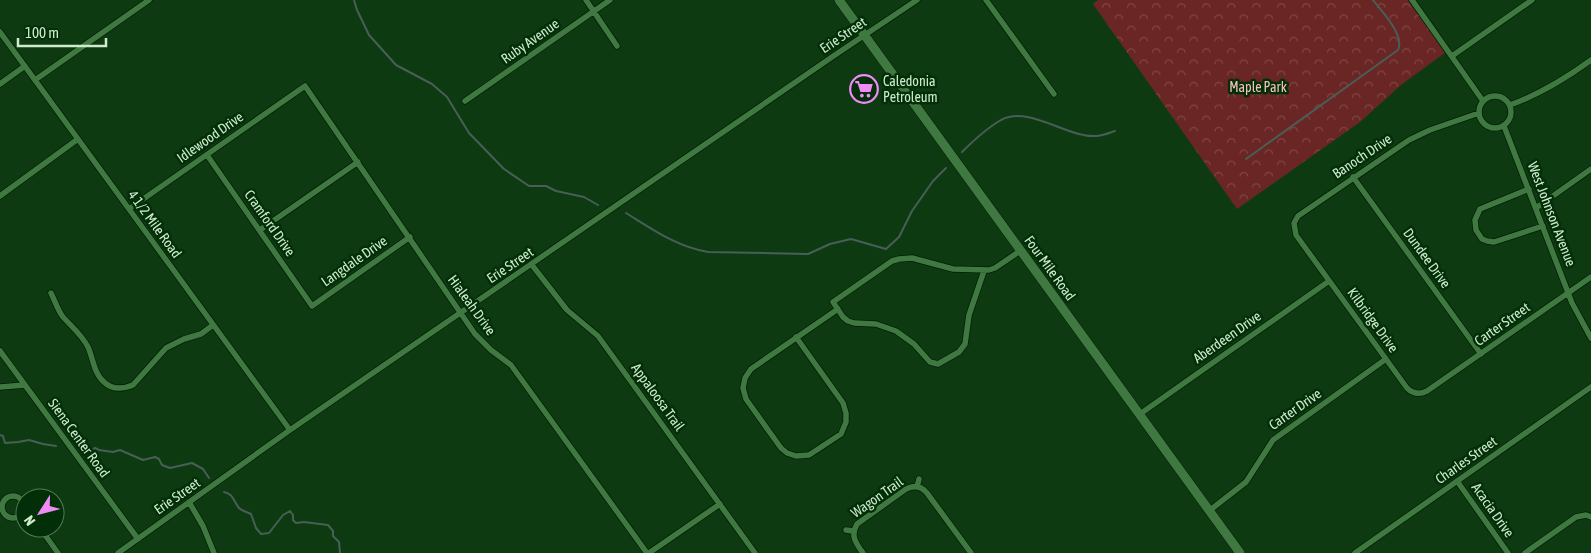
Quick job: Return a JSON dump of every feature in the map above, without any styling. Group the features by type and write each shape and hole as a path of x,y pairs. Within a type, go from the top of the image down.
{"main road":[{"name":"Four Mile Road","path":"838,0 1240,553"}],"street":[{"path":"35,80 149,0"},
{"path":"586,0 617,46"},
{"name":"Ruby Avenue","path":"465,101 610,0"},
{"name":"Erie Street","path":"118,553 290,430 917,0"},
{"path":"986,0 1054,94"},
{"path":"1412,0 1483,101"},
{"path":"1452,56 1532,0"},
{"name":"4 1/2 Mile Road","path":"0,32 290,430"},
{"path":"1510,105 1531,97 1565,79 1591,60"},
{"path":"0,84 25,66"},
{"name":"Idlewood Drive","path":"129,209 305,86"},
{"name":"Hialeah Drive","path":"305,86 461,313 484,343 511,365 648,553"},
{"path":"1490,96 1498,96 1505,99 1510,105 1511,115 1504,126 1499,128 1488,126 1484,123 1479,113 1483,101 1490,96"},
{"name":"Banoch Drive","path":"1305,247 1294,232 1293,227 1295,220 1300,215 1409,140 1430,130 1479,113"},
{"name":"West Johnson Avenue","path":"1504,126 1568,293 1580,320 1591,338"},
{"path":"0,196 78,139"},
{"name":"Cramford Drive","path":"207,155 312,306"},
{"path":"260,230 358,162"},
{"path":"1536,208 1591,169"},
{"name":"Dundee Drive","path":"1353,178 1481,354"},
{"path":"1529,189 1480,209 1475,220 1476,230 1482,239 1494,242 1543,226"},
{"name":"Langdale Drive","path":"312,306 410,237"},
{"name":"Kilbridge Drive","path":"1305,247 1407,388 1419,394 1427,391"},
{"path":"984,271 970,315 965,344 959,352 942,362 934,363 927,359 914,344 896,331 876,324 848,321 833,302 892,261 899,259 912,258 953,269 984,271 994,268 1020,250"},
{"name":"Appaloosa Trail","path":"532,265 567,310 598,336 755,553"},
{"name":"Carter Street","path":"1427,391 1591,277"},
{"name":"Aberdeen Drive","path":"1140,414 1329,281"},
{"path":"51,293 62,316 73,326 87,346 100,378 104,383 115,388 133,385 166,348 184,339 201,334 214,325"},
{"path":"796,337 843,403 847,418 845,426 838,436 814,453 800,457 787,453 781,448 746,399 743,388 745,378 751,369 796,337 838,309"},
{"name":"Siena Center Road","path":"0,352 138,539"},
{"name":"Carter Drive","path":"1210,510 1246,482 1273,440 1386,359"},
{"path":"0,387 25,385"},
{"name":"Charles Street","path":"1355,553 1591,387"},
{"path":"918,479 917,487 927,493 971,553"},
{"name":"Acacia Drive","path":"1457,481 1508,553"},
{"name":"Wagon Trail","path":"854,531 857,524 906,489 917,487"},
{"path":"189,502 203,526 214,553"},
{"path":"648,553 720,504"},
{"path":"1525,553 1576,517 1588,516"},
{"path":"846,530 854,531 854,539 863,553"},
{"path":"47,538 58,553"}],"green space":[{"name":"Maple Park","path":"1098,0 1409,0 1446,52 1401,85 1360,122 1237,209 1093,4"}],"waterway":[{"path":"354,0 369,35 396,65 432,84 447,97 469,133 504,169 529,186 546,186 556,191 584,197 598,205"},
{"path":"1246,159 1398,50 1399,44 1396,31 1373,0"},
{"path":"962,152 991,127 1001,120 1012,116 1036,119 1085,135 1098,136 1115,131"},
{"path":"626,213 675,242 708,252 808,254 830,244 851,239 886,249 899,237 912,211 933,181 946,168"},
{"path":"0,435 3,436 5,443 29,440 56,446"},
{"path":"89,451 95,448 113,452 120,450 143,460 155,457 159,459 162,465 170,468 192,463 203,469 209,478"},
{"path":"224,492 232,496 240,509 251,514 256,528 261,534 269,533 283,515 290,511 296,523 328,525 333,531 333,536 339,542 340,553"}],"place":[{"name":"Caledonia Petroleum","path":"864,89"}]}
